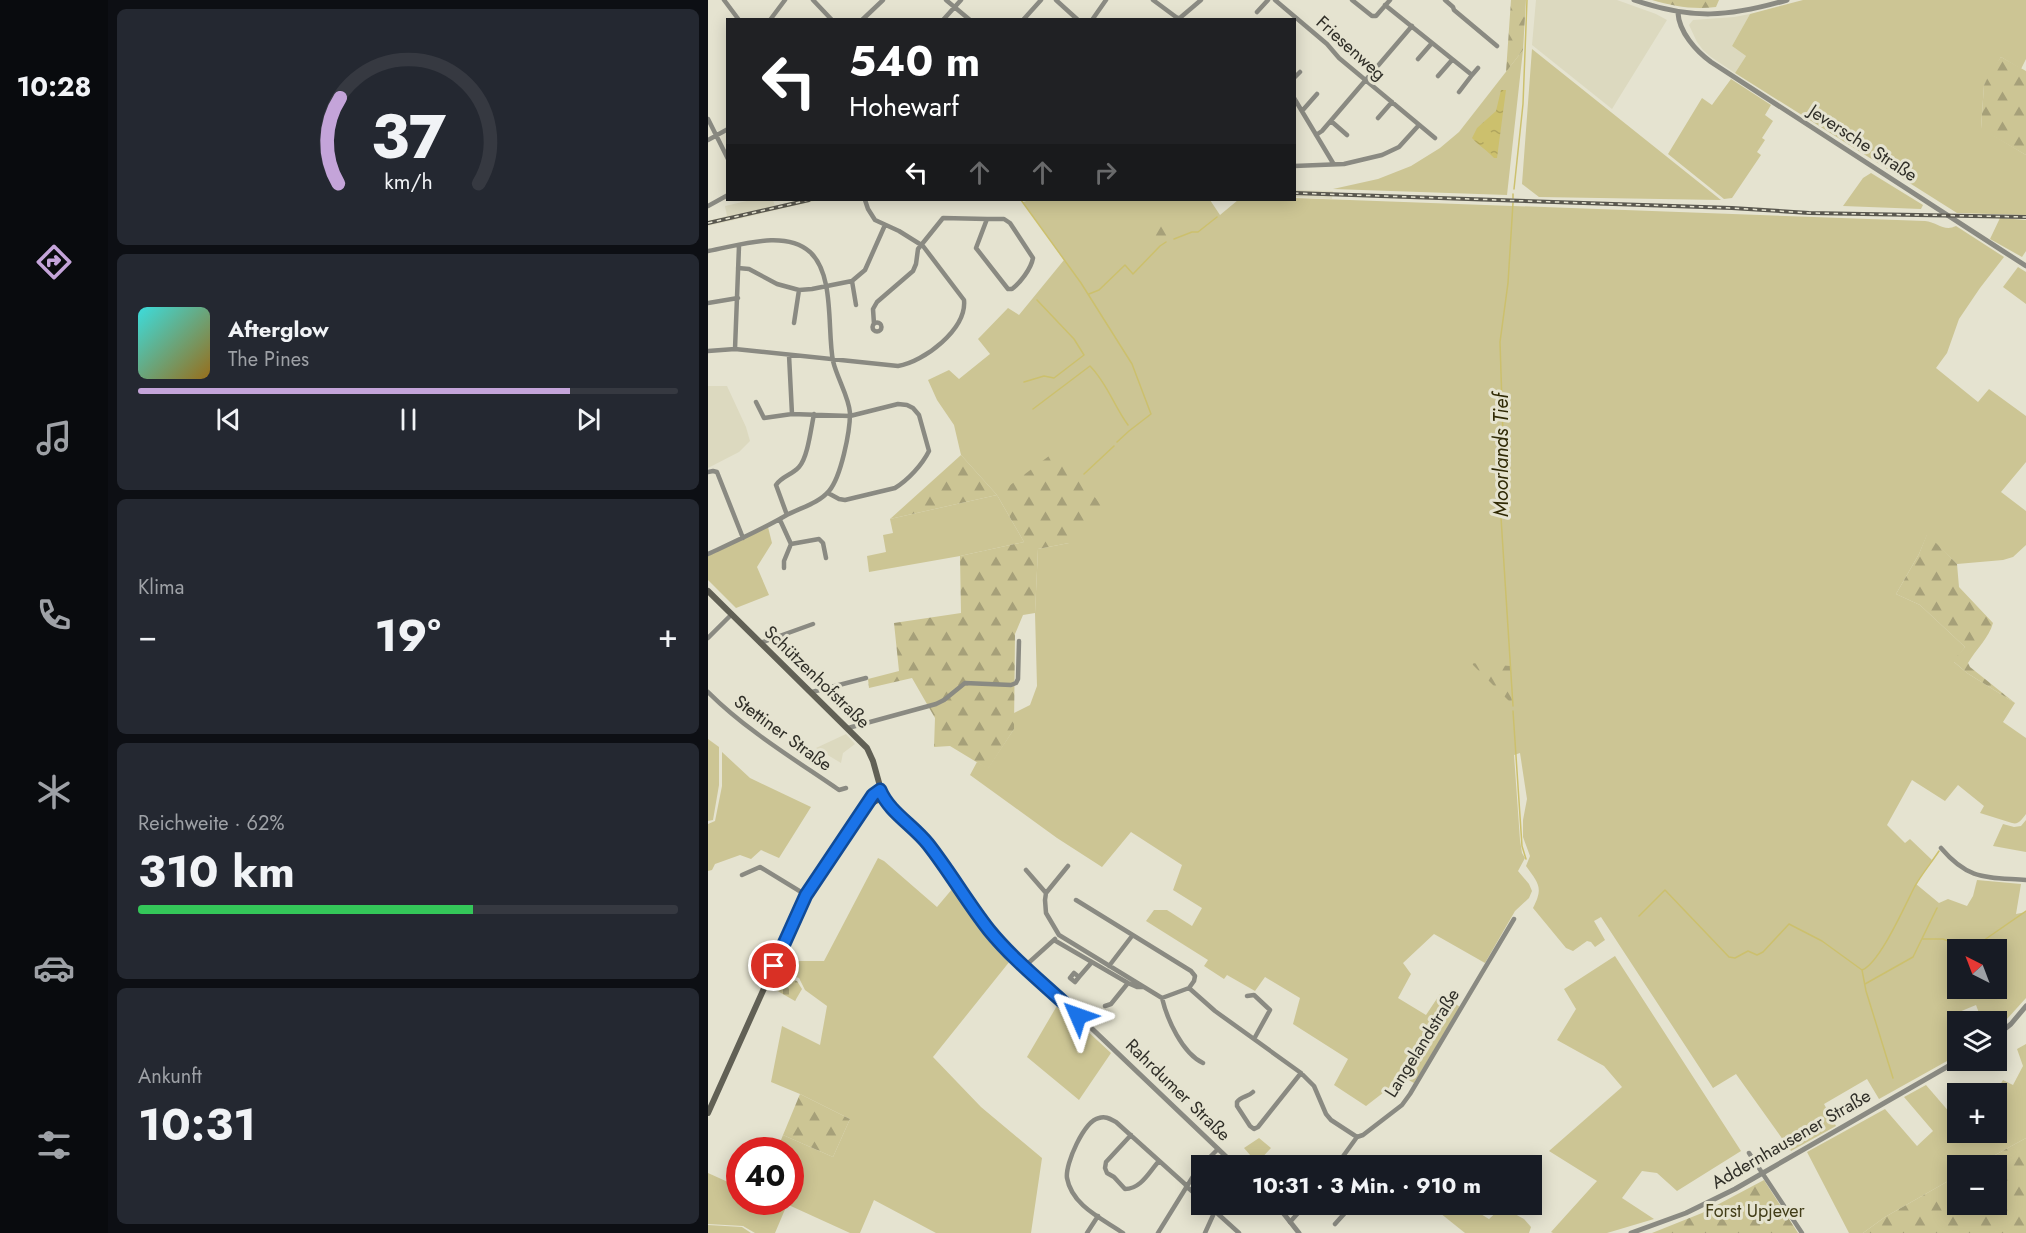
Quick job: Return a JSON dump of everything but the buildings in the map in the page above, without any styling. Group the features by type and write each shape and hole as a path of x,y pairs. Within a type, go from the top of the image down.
{"main road":[{"name":"Schützenhofstraße","path":"708,591 812,692 871,754 883,797"},
{"path":"708,1113 806,895 873,795 880,790"},
{"path":"867,805 883,797"}],"street":[{"path":"724,0 738,18"},
{"path":"772,18 785,0"},
{"path":"813,0 830,18"},
{"path":"864,18 883,0"},
{"path":"946,0 968,18"},
{"path":"945,18 961,0"},
{"path":"1025,18 1041,0"},
{"path":"1093,18 1106,0"},
{"path":"1153,0 1176,17 1182,18 1201,0"},
{"path":"1257,12 1268,0"},
{"name":"Friesenweg","path":"1275,0 1435,138"},
{"path":"1352,0 1372,16 1376,16 1390,0"},
{"path":"1445,0 1497,46"},
{"path":"1634,0 1685,14 1733,12 1787,0"},
{"path":"1057,1 1076,18"},
{"path":"1385,5 1472,75"},
{"path":"1166,18 1169,12"},
{"name":"Jeversche Straße","path":"1678,13 1678,21 1696,50 1711,62 2026,266"},
{"name":"Friesenweg","path":"1289,18 1292,14"},
{"path":"1685,14 1684,21 1689,39"},
{"path":"1316,135 1331,121 1412,26"},
{"path":"1418,59 1432,43"},
{"path":"1438,76 1452,60"},
{"path":"1459,92 1478,68"},
{"path":"1296,76 1300,72"},
{"path":"1302,111 1317,94"},
{"path":"1296,101 1334,163"},
{"name":"Friesenweg","path":"1378,118 1392,102"},
{"path":"708,119 726,155"},
{"path":"1331,121 1347,135"},
{"path":"1296,166 1344,164 1396,150 1419,125"},
{"path":"708,140 726,130"},
{"path":"708,206 726,196"},
{"path":"708,351 735,349 898,366 919,358 942,344 962,316 965,308 964,300 923,246 875,220 866,201"},
{"path":"874,324 873,309 877,302 912,271 916,264 918,249 923,246 943,218 1004,219 1010,223 1033,258 1016,286 1008,289 976,248 987,219"},
{"path":"738,268 749,269 777,284 799,290 852,281 865,270 885,225"},
{"path":"708,251 767,241 783,241 801,246 810,252 820,265 826,287 833,360 850,416 839,471 828,493 804,508 708,554"},
{"path":"735,349 739,246"},
{"path":"852,281 856,305"},
{"path":"794,322 799,290"},
{"path":"708,303 738,298"},
{"path":"789,355 792,414"},
{"path":"756,402 764,418 792,414 850,416 898,404 914,408 919,415 929,451 926,458 901,484 895,488 845,500 828,493"},
{"path":"786,515 776,485 781,478 801,466 813,414"},
{"path":"708,471 717,472 743,538"},
{"path":"780,520 791,544 784,561 784,568"},
{"path":"791,544 819,539 823,543 826,558"},
{"path":"708,638 732,614"},
{"path":"760,643 813,624"},
{"path":"848,728 936,704 965,683 1011,685 1016,683 1019,641"},
{"path":"812,692 866,678"},
{"name":"Stettiner Straße","path":"708,692 724,708 839,790 846,788"},
{"name":"Rahrdumer Straße","path":"883,797 928,844 990,930 1224,1155"},
{"path":"1941,848 1960,867 1976,876 2026,880"},
{"path":"1068,866 1046,893 1045,900 1046,913 1059,935 1162,998 1170,1024 1190,1053 1196,1060 1203,1063"},
{"path":"742,875 759,867 806,895"},
{"path":"1026,870 1046,893"},
{"path":"1076,900 1191,971 1195,976 1189,988 1162,998"},
{"name":"Langelandstraße","path":"1344,1155 1357,1137 1363,1135 1402,1105 1410,1094 1514,919"},
{"path":"1025,966 1059,935"},
{"path":"1109,966 1132,936"},
{"path":"1054,939 1128,983 1143,987"},
{"path":"1079,977 1092,962"},
{"path":"1106,1006 1111,1004 1128,983"},
{"path":"1189,988 1215,1011 1301,1073 1314,1086 1331,1120 1357,1137"},
{"path":"1246,996 1254,995 1270,1010 1254,1039"},
{"path":"2007,1027 2026,1006"},
{"name":"Addernhausener Straße","path":"1631,1233 1694,1210 1762,1174 1947,1067"},
{"path":"1253,1092 1239,1098 1237,1102 1254,1129 1301,1073"},
{"path":"1123,1233 1083,1206 1067,1178 1068,1164 1076,1145 1091,1123 1100,1117 1109,1118 1131,1135 1191,1190"},
{"path":"1131,1135 1106,1162 1107,1173 1125,1189 1131,1189 1139,1185 1159,1161"},
{"path":"1158,1233 1197,1170 1218,1149"},
{"path":"1749,1153 1802,1233"},
{"path":"1205,1233 1213,1215"},
{"path":"1219,1215 1239,1233"},
{"path":"1285,1215 1299,1233"},
{"path":"1290,1222 1296,1215"},
{"path":"1335,1224 1343,1215"},
{"path":"1087,1233 1098,1216"}],"shaded area":[{"path":"1536,0 1617,0 1667,20 1612,109 1532,45"},
{"path":"1750,14 1732,46 1746,56 1735,73 1703,50 1689,25 1693,20"},
{"path":"1296,190 1333,191 1332,199 1296,197"},
{"path":"747,201 773,201 775,206 797,201 815,201 708,226 708,221 727,216 725,206"},
{"path":"708,386 727,386 750,441 739,452 708,468"},
{"path":"846,734 855,744 843,753 841,763 816,748"}],"green space":[{"path":"1511,0 1526,0 1523,50 1506,72"},
{"path":"1652,0 1719,0 1716,7 1691,8"},
{"path":"1803,0 2026,0 2026,59 2021,69 2001,57 1984,85 1981,128 2026,155 2026,215 1957,213 1735,73 1746,56 1732,46 1750,14"},
{"path":"1532,49 1721,200 1539,197 1522,184"},
{"path":"1523,50 1507,195 1333,189 1378,179 1411,166 1440,148 1459,132"},
{"path":"2001,57 2026,71 2026,155 1981,129 1984,85"},
{"path":"1731,79 1771,105 1765,115 1773,121 1762,138 1765,140 1757,152 1761,155 1732,198 1724,199 1668,154 1702,98 1712,105"},
{"path":"1871,173 1923,205 1921,209 1843,206 1863,178"},
{"path":"1296,198 1925,221 1948,228 1956,226 2004,257 1959,319 1947,353 1936,368 1978,402 1989,389 2026,416 2026,462 2001,492 2026,511 2026,545 2013,557 2003,560 1957,564 1927,535 1896,594 1920,605 1965,647 1954,662 1967,673 2015,703 2003,722 2026,738 2026,814 2022,820 2012,823 1980,813 1984,806 1958,785 1945,801 1912,780 1887,825 1905,843 1910,839 1932,860 1916,884 1939,903 1948,899 1967,906 1973,896 1977,880 2021,884 2016,914 2026,912 2026,998 2007,1019 2007,1011 1978,1011 1976,1005 1962,1011 1947,1011 1947,1061 1879,1099 1867,1079 1824,1104 1836,1126 1791,1151 1736,1074 1713,1088 1601,917 1594,921 1605,940 1595,947 1587,941 1573,951 1566,948 1533,908 1539,890 1526,866 1530,856 1523,837 1527,799 1520,753 1514,755 1520,840 1525,858 1518,871 1532,891 1529,898 1515,911 1485,963 1434,934 1403,963 1411,974 1398,998 1426,1015 1440,994 1460,1007 1414,1083 1398,1074 1388,1089 1366,1106 1334,1085 1348,1059 1293,1024 1300,998 1265,977 1255,991 1227,975 1224,979 1204,966 1208,960 1146,921 1154,910 1167,910 1192,926 1202,908 1173,890 1182,865 1131,832 1102,867 1057,838 970,775 977,762 988,768 1014,729 1014,713 1030,705 1037,686 1035,613 1038,549 1069,543 997,495 961,455 954,425 937,400 928,380 949,370 959,379 990,354 978,339 1008,308 1019,315 1064,260 1023,202 1211,201 1220,215 1237,201 1296,201"},
{"path":"1150,206 1172,236 1157,243 1149,230 1154,225 1143,207"},
{"path":"2000,218 2026,220 2026,251 2022,257 1990,239"},
{"path":"2018,267 2026,272 2026,304 2003,287"},
{"path":"1057,450 1106,511 1069,543 1038,549 1035,613 1023,615 1015,634 1014,729 988,769 950,746 934,747 935,718 912,678 869,688 868,679 899,671 894,623 961,613 960,556 1024,542 997,495"},
{"path":"961,455 997,495 890,519"},
{"path":"997,495 1024,542 869,572 867,556 886,552 883,535 893,533 890,519"},
{"path":"768,527 772,543 757,567 769,595 736,608 708,580 708,556"},
{"path":"1927,534 1957,564 1959,587 1993,623 1968,663 1970,667 2015,703 1967,673 1953,661 1965,647 1920,605 1896,594 1919,554"},
{"path":"1471,663 1510,666 1512,704"},
{"path":"708,739 719,747 719,785 713,820 708,821"},
{"path":"722,752 750,778 811,807 779,858 761,850 751,859 740,855 715,864 712,870 708,871 708,824 715,821 722,786"},
{"path":"2026,820 2026,852 1993,846 2003,824 2021,826"},
{"path":"878,858 937,907 953,888 982,929 1010,961 933,1057 981,1107 1042,1158 1031,1233 936,1233 874,1200 860,1233 850,1233 804,1212 804,1144 833,1157 850,1119 771,1082 782,1026 820,1045 827,1006 805,990 799,978 787,974 799,961 824,961"},
{"path":"1615,956 1741,1151 1677,1191 1657,1173 1642,1171 1622,1198 1654,1219 1607,1233 1553,1233 1551,1232 1597,1181 1549,1151 1622,1087 1604,1066 1557,1040 1576,1009 1564,989"},
{"path":"780,977 797,981 802,989 795,1001 774,989"},
{"path":"1058,1004 1111,1053 1079,1100 1027,1057"},
{"path":"2026,1044 2026,1138 1995,1155 1947,1155 1947,1182 1885,1217 1863,1233 1849,1233 1807,1152 1885,1109 1917,1146 1933,1131 1904,1097 1926,1085 1947,1109 1947,1143 2007,1143 2007,1083 2001,1083 2003,1080 2013,1085 2023,1066 2017,1049"},
{"path":"800,1094 850,1119 833,1157 804,1144 804,1137 783,1135"},
{"path":"1259,1138 1271,1148 1264,1155 1250,1155 1244,1148"},
{"path":"2026,1138 2026,1233 1863,1233 1885,1217 1947,1182 1947,1215 2007,1215 2007,1155 1995,1155"},
{"path":"708,1173 726,1181 726,1215 783,1215 775,1233 755,1233 743,1226 708,1224"},
{"name":"Forst Upjever","path":"1764,1180 1798,1233 1652,1233 1702,1213"},
{"path":"1442,1215 1482,1215 1489,1219 1493,1215 1517,1215 1531,1227 1529,1233 1465,1233"},
{"path":"708,1225 742,1227 751,1233 708,1233"}],"water":[{"path":"1501,90 1506,90 1497,158 1494,158 1472,138 1477,128 1496,111"}],"waterway":[{"name":"Moorlands Tief","path":"1514,189 1523,104 1527,0"},
{"path":"1022,201 1081,283 1132,364 1151,414 1117,442"},
{"name":"Moorlands Tief","path":"1513,203 1508,283 1500,342 1504,466 1499,486 1513,706"},
{"path":"1174,239 1198,232 1217,217"},
{"path":"1089,294 1099,290 1125,265 1133,274 1166,242"},
{"path":"1024,382 1044,376 1054,378 1084,355 1074,339 1037,300"},
{"path":"1033,409 1090,366 1128,425"},
{"path":"1084,474 1114,446"},
{"name":"Moorlands Tief","path":"1513,711 1522,846 1526,859"},
{"path":"1862,970 1869,965 1884,945 1915,886 1939,851"},
{"path":"1639,916 1665,890 1729,957 1735,958 1748,951 1757,955 1763,952 1789,924 1822,941 1862,970 1866,991 1893,1078"},
{"path":"1865,984 1913,957 1937,908"},
{"path":"1923,939 1943,939 1964,947 1977,945 2026,911"}],"railway":[{"path":"1296,193 1732,208 1809,213 2026,217"},
{"path":"708,223 805,201"}],"route":[{"path":"774,966 817,876 870,798 880,790 885,801 893,810 928,844 990,930 1078,1016"}]}
